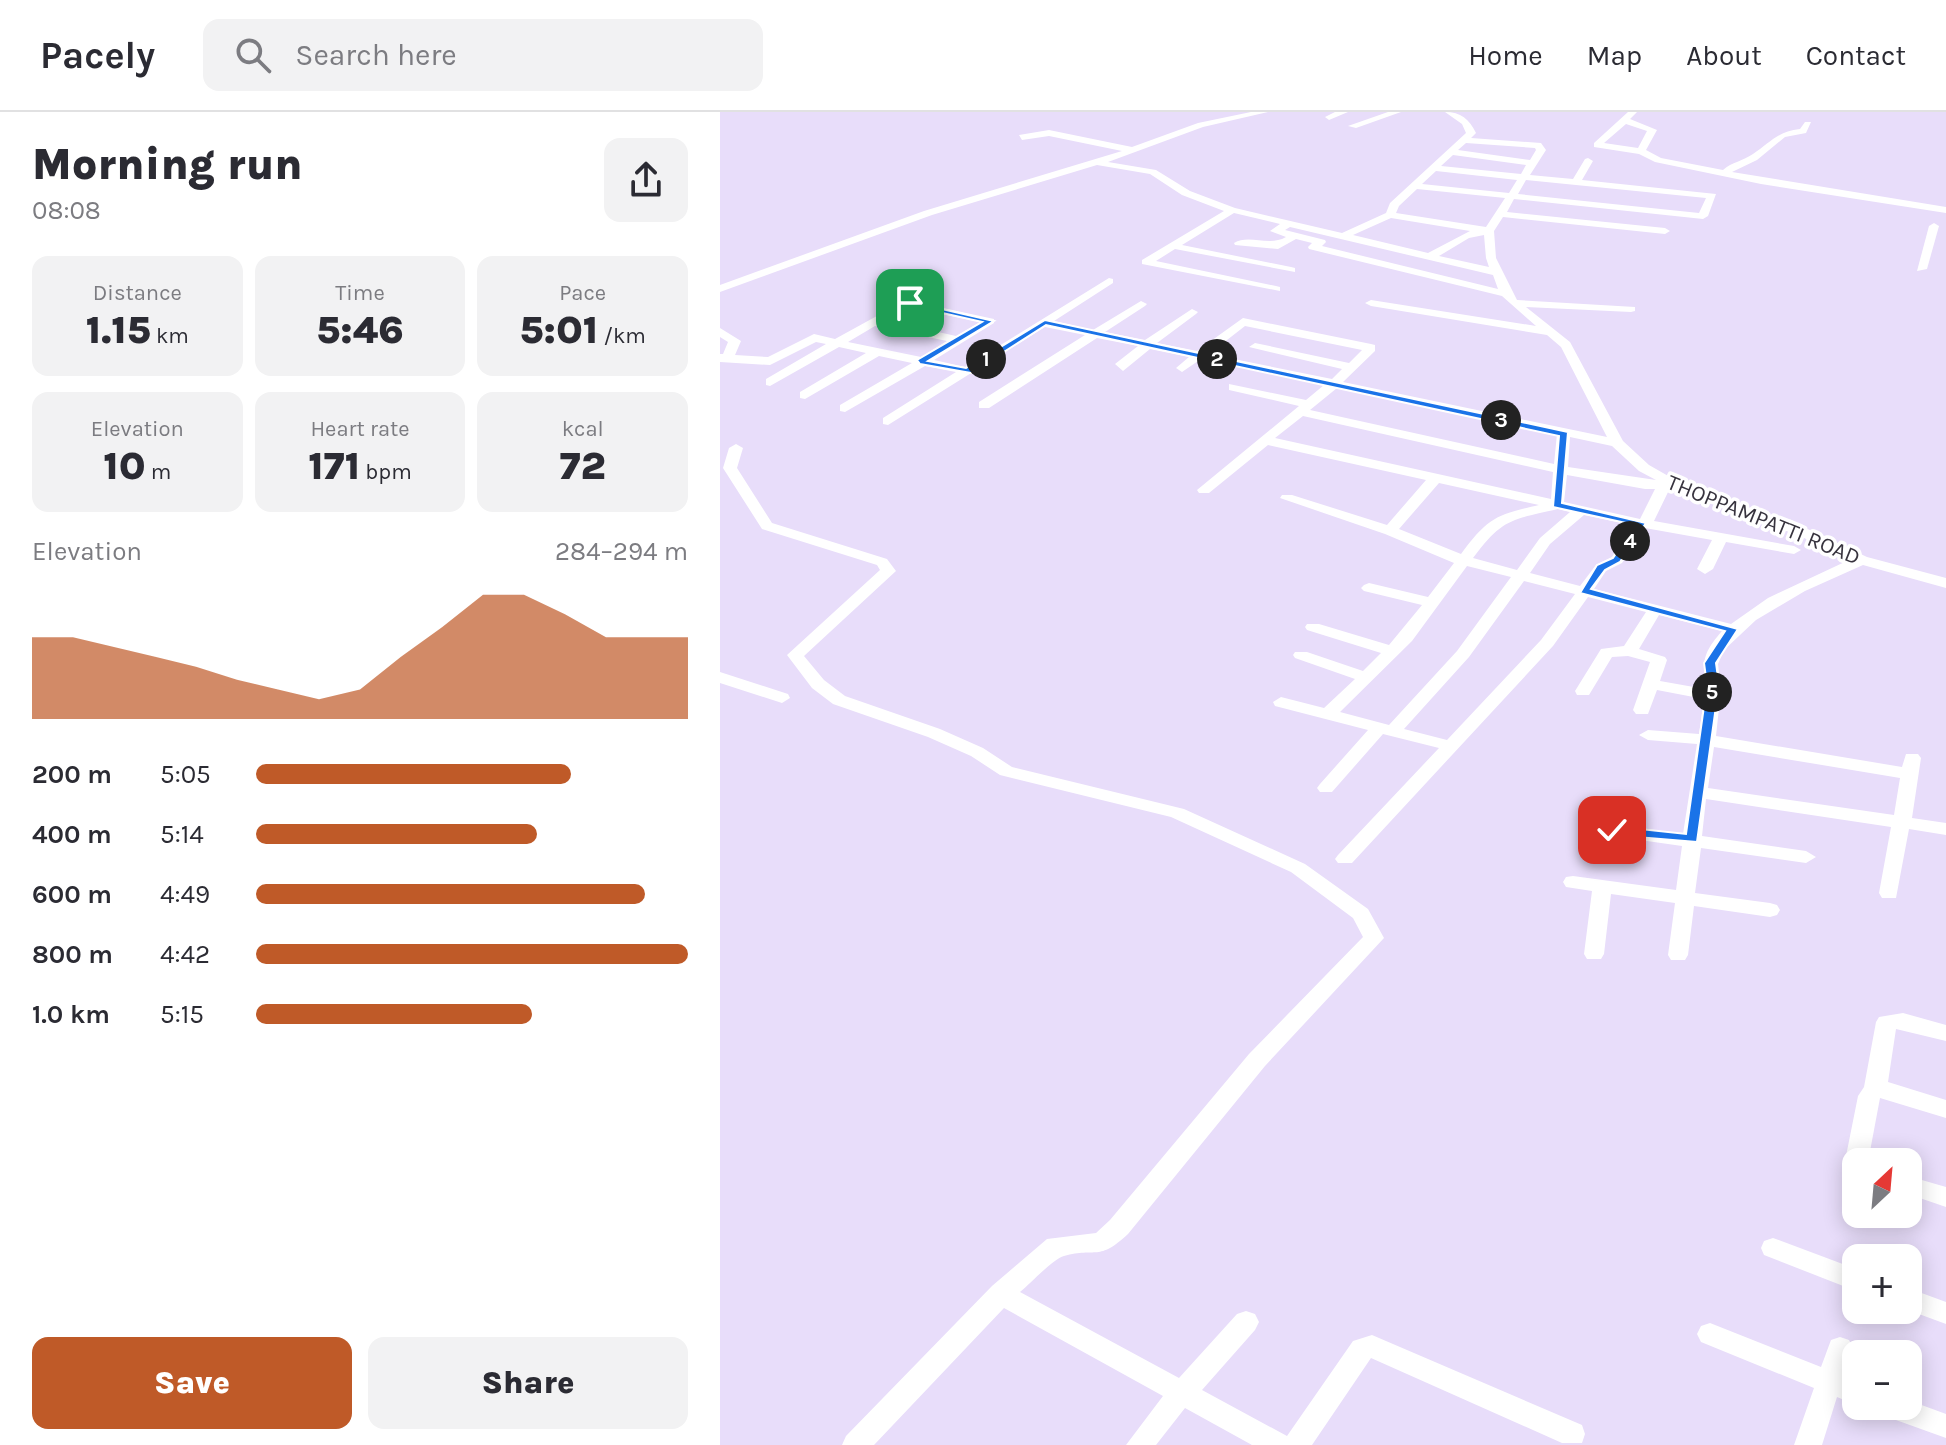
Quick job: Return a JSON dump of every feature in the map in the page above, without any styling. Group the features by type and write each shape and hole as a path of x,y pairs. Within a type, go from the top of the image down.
{"street":[{"path":"722,287 928,213 1096,163 1201,125 1264,112"},
{"path":"1329,117 1344,112"},
{"path":"1353,126 1397,112"},
{"path":"1390,215 1394,205 1471,133 1466,122 1449,112"},
{"path":"1633,112 1597,145 1641,151 1646,156 1675,164 1725,174 1946,210"},
{"path":"1624,120 1652,130 1641,151"},
{"path":"1725,174 1737,161 1756,157 1775,137 1803,131 1808,124"},
{"path":"1022,137 1049,133 1135,150"},
{"path":"1431,256 1466,235 1489,231 1541,150 1538,145 1463,140"},
{"path":"1449,152 1532,163"},
{"path":"1675,164 1687,158"},
{"path":"1576,183 1588,161"},
{"path":"1096,163 1153,172 1186,193 1232,210 1495,272"},
{"path":"1414,186 1703,216 1712,196 1431,168"},
{"path":"1857,196 1866,186"},
{"path":"1232,210 1146,262 1276,289"},
{"path":"1500,214 1665,231"},
{"path":"1300,256 1317,245 1390,215 1489,231"},
{"path":"1292,223 1275,231 1510,298 1631,309"},
{"path":"1921,269 1932,252 1934,226"},
{"name":"THOPPAMPATTI ROAD","path":"1489,231 1495,272 1510,298 1566,345 1617,443 1644,468 1668,485 1738,507 1862,560 1946,583"},
{"path":"1239,243 1278,246 1294,236"},
{"path":"1174,246 1291,270"},
{"path":"888,421 1109,281"},
{"path":"770,382 906,303 990,321 845,408"},
{"path":"1371,303 1554,333"},
{"path":"984,405 1037,368 1141,304"},
{"path":"1123,367 1121,364 1192,312"},
{"path":"875,322 957,340"},
{"path":"1182,368 1243,322 1371,348 1334,384 1204,490"},
{"path":"1045,323 1617,443"},
{"path":"720,332 735,341 723,358"},
{"path":"723,358 770,361 814,338 967,371"},
{"path":"1255,347 1351,367"},
{"path":"805,395 876,352"},
{"path":"1020,364 1037,368"},
{"path":"1233,387 1303,408 1563,470 1668,485 1617,560 1601,568 1547,643 1345,859"},
{"path":"1557,505 1563,470 1564,434"},
{"path":"1264,440 1643,523 1794,550"},
{"path":"736,448 730,468 767,526 882,562 888,571 795,655 818,684 839,700 934,733 977,752 1006,771 1177,813 1298,868 1335,892 1361,914 1374,938 1257,1060 1119,1227 1102,1243 1056,1246 1001,1294 856,1445"},
{"path":"1395,525 1435,478"},
{"path":"1287,498 1355,523 1395,525 1461,560 1732,629"},
{"path":"1328,714 1392,651 1433,603 1461,560 1488,528 1510,516 1557,505"},
{"path":"1705,569 1738,507"},
{"path":"1326,788 1463,654 1545,541 1581,510"},
{"path":"1678,955 1712,696 1710,663 1732,629 1841,567 1862,560"},
{"path":"1369,588 1433,603"},
{"path":"1629,651 1656,608"},
{"path":"1313,627 1392,651"},
{"path":"1583,691 1607,652 1629,651 1659,660 1642,710"},
{"path":"1301,655 1366,677"},
{"path":"720,677 782,698"},
{"path":"1651,684 1712,696"},
{"path":"1281,702 1451,746"},
{"path":"1648,735 1911,766 1889,893"},
{"path":"1698,792 1946,829"},
{"path":"1612,830 1806,857"},
{"path":"1573,882 1770,910"},
{"path":"1594,954 1602,886"},
{"path":"1859,1148 1869,1096 1875,1090 1887,1022 1903,1021 1946,1033"},
{"path":"1875,1090 1887,1090 1946,1109"},
{"path":"1922,1189 1946,1197"},
{"path":"1773,1248 1842,1275"},
{"path":"1001,1294 1278,1445"},
{"path":"1922,1304 1946,1313"},
{"path":"1140,1445 1246,1322"},
{"path":"1710,1334 1842,1388"},
{"path":"1297,1445 1362,1349 1372,1346 1572,1434"},
{"path":"1808,1445 1840,1348"},
{"path":"1922,1417 1946,1426"}],"route":[{"path":"910,303 990,321 920,362 967,371 1045,323 1564,434 1560,500 1557,505 1641,523 1617,560 1601,568 1584,591 1732,629 1710,663 1713,685 1692,839 1612,830"}]}
